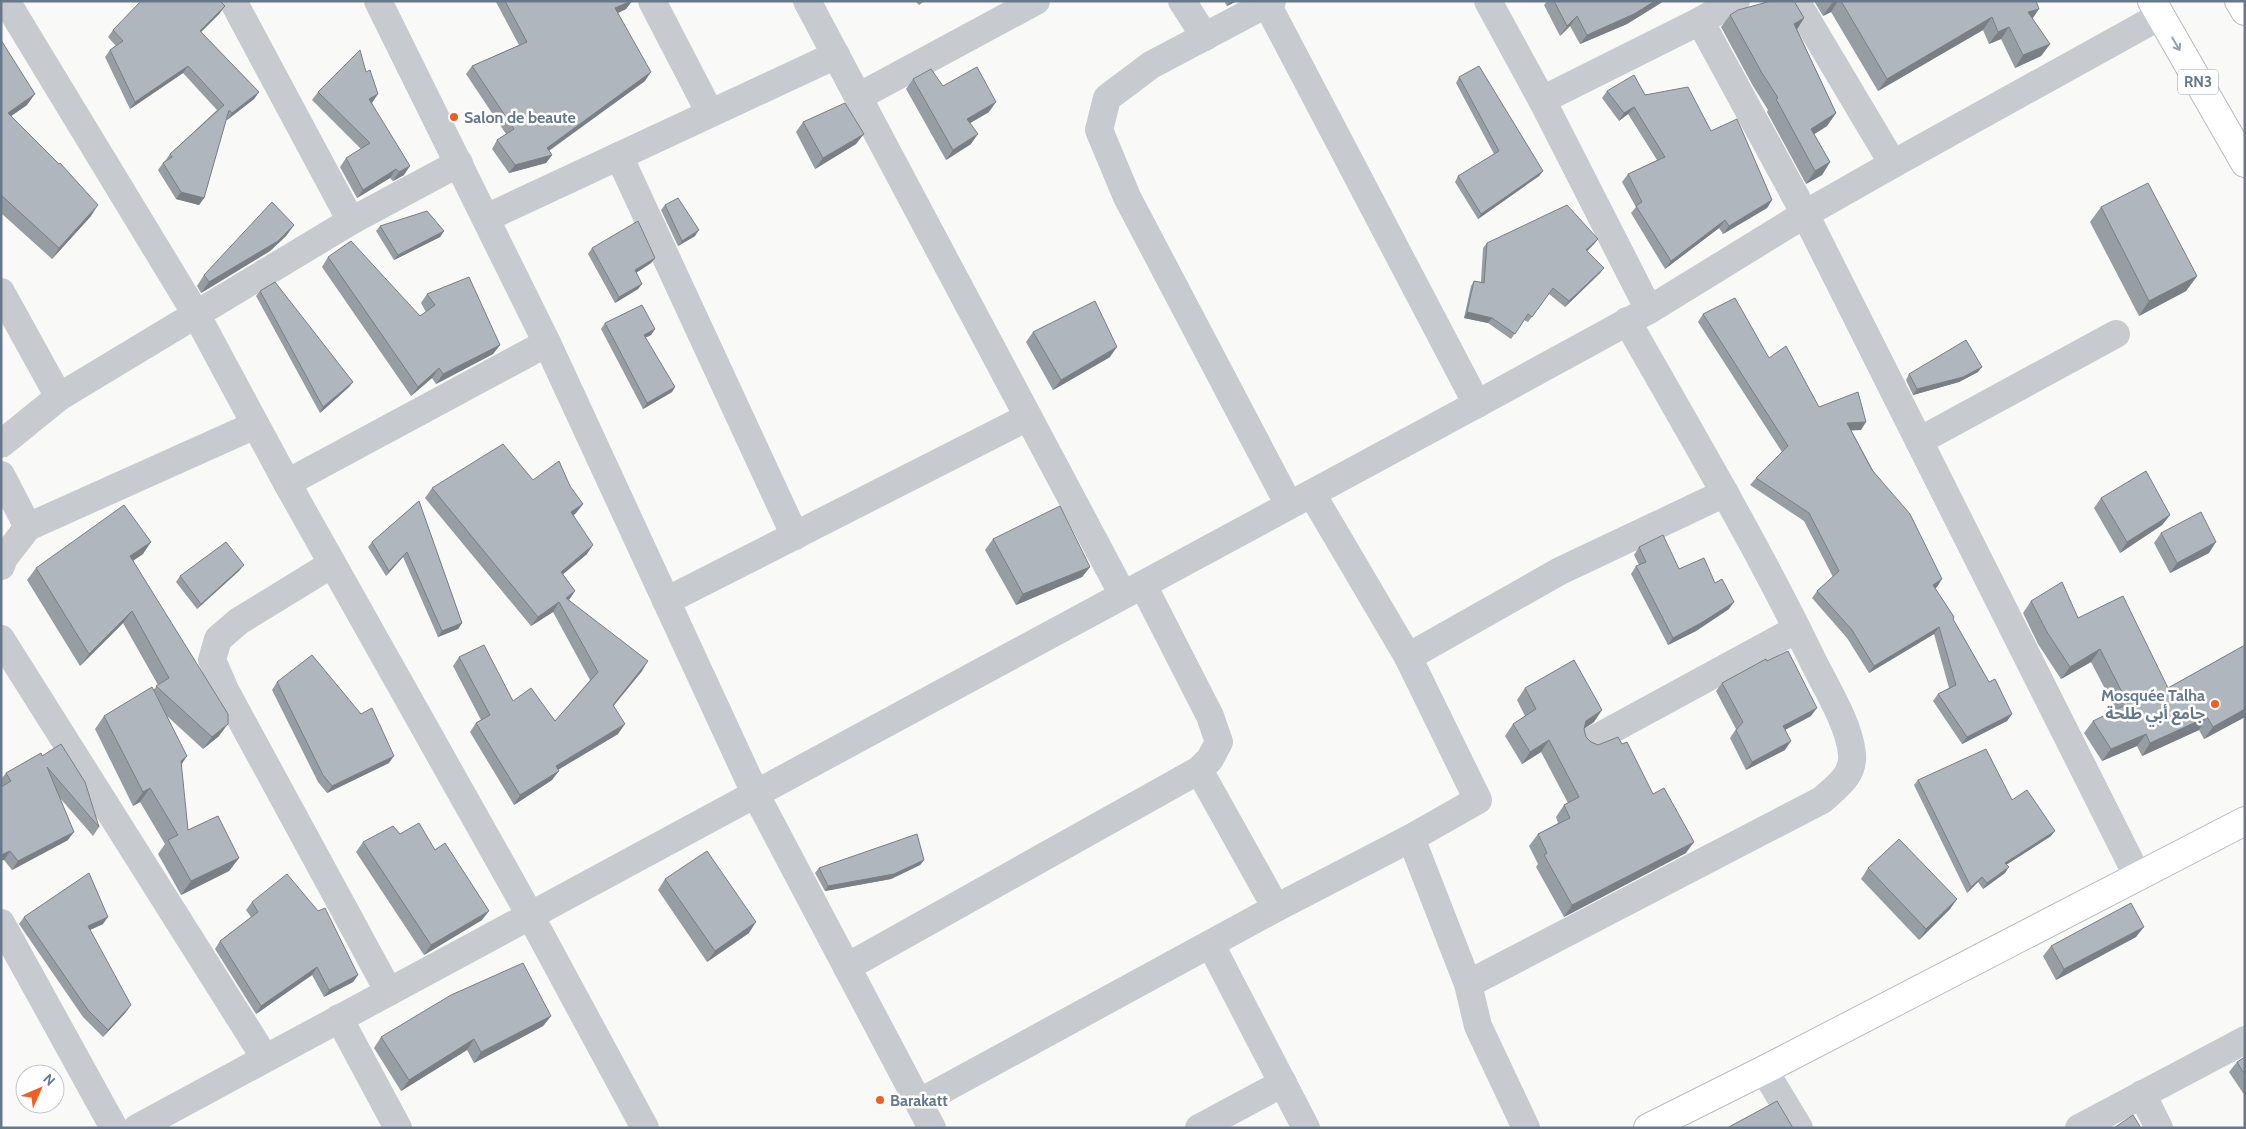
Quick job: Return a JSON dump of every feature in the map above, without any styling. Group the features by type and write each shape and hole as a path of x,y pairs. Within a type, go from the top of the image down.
{"main road":[{"path":"2239,1 2245,10"},
{"name":"RN3","path":"2156,9 2245,164"},
{"path":"1648,1128 2245,821"}],"street":[{"path":"6,1 196,314 332,564 530,915 645,1128"},
{"path":"233,1 351,221"},
{"path":"378,1 547,343 756,795 846,968 920,1102 932,1128"},
{"path":"652,1 710,113"},
{"path":"807,1 1028,417 1210,716 1219,742 1210,759 1199,770 846,968"},
{"path":"858,97 1036,1"},
{"path":"1182,1 1205,37"},
{"path":"1468,984 1822,800 1847,778 1852,756 1846,729 1797,629 1725,493 1638,315 1542,100 1488,1"},
{"path":"1542,100 1736,1"},
{"path":"1796,1 1893,164"},
{"path":"920,1102 1276,908 1411,838 1478,800 1408,657 1300,500 1127,197 1099,130 1107,98 1151,65 1270,3 1477,404"},
{"path":"137,1128 756,795 1638,315 1805,214 2156,9"},
{"path":"1700,21 1805,214 2138,877"},
{"path":"486,218 836,55"},
{"path":"619,156 795,536"},
{"path":"1,444 59,397 351,221 459,163"},
{"path":"1,292 59,397"},
{"path":"1919,441 2116,334"},
{"path":"287,483 547,343"},
{"path":"666,601 1028,417"},
{"path":"1,566 4,558 28,527 255,425"},
{"path":"1,475 28,527"},
{"path":"1408,657 1560,571 1725,493"},
{"path":"332,564 239,621 218,639 212,660 226,692 389,992"},
{"path":"1591,741 1797,629"},
{"path":"1,639 265,1058"},
{"path":"1199,770 1276,908"},
{"path":"1411,838 1468,984 1478,1026 1526,1128"},
{"path":"1,923 114,1128"},
{"path":"1211,945 1306,1128"},
{"path":"339,1018 398,1128"},
{"path":"2079,1128 2245,1040"},
{"path":"1764,1070 1799,1128"},
{"path":"1199,1128 1283,1083"},
{"path":"2142,1094 2159,1128"}],"building":[{"path":"141,1 220,1 225,6 200,31 259,92 232,113 229,110 204,198 181,192 163,163 172,157 170,154 224,105 188,66 135,102 110,50 123,41 113,30"},
{"path":"505,1 631,1 615,8 651,72 547,148 552,155 515,165 497,140 514,129 472,66 527,42"},
{"path":"1554,1 1655,1 1634,14 1587,35 1577,16 1567,26"},
{"path":"1771,1 1794,1 1804,18 1794,24 1836,113 1811,129 1830,162 1815,171 1776,99 1778,98 1730,15 1738,10"},
{"path":"1841,1 2036,1 2039,9 2028,12 2050,44 2023,55 2009,27 1998,32 1992,17 1887,79"},
{"path":"1,40 35,94 8,113 60,163 98,205 59,248 1,195"},
{"path":"360,50 366,72 370,70 378,94 369,99 410,166 399,172 396,169 363,190 346,158 370,143 318,92"},
{"path":"1479,66 1543,171 1481,214 1458,176 1499,151 1459,77"},
{"path":"977,67 996,102 967,119 978,134 953,150 913,79 931,69 943,86"},
{"path":"1634,75 1645,95 1688,87 1711,131 1737,119 1772,200 1729,226 1725,220 1671,261 1636,206 1642,202 1628,174 1665,157 1634,107 1624,113 1607,91"},
{"path":"845,103 864,134 823,158 803,122"},
{"path":"2148,183 2197,276 2149,301 2101,207"},
{"path":"678,198 699,230 682,241 665,205"},
{"path":"272,202 294,225 278,241 209,282 204,275"},
{"path":"1567,205 1598,239 1586,250 1604,268 1569,301 1553,288 1532,317 1528,314 1515,334 1492,318 1467,312 1474,281 1484,283 1487,243"},
{"path":"427,211 444,231 398,255 380,226"},
{"path":"638,221 655,258 635,270 642,284 619,297 592,248"},
{"path":"351,241 420,316 435,305 427,294 469,277 500,345 443,374 439,368 418,387 328,257"},
{"path":"275,282 353,382 323,407 260,291"},
{"path":"1735,298 1769,358 1786,346 1819,407 1858,392 1866,422 1847,423 1872,470 1910,514 1942,579 1933,585 1954,617 1953,619 1989,682 1995,679 2012,714 1967,737 1938,694 1956,685 1939,627 1874,666 1852,630 1817,591 1839,571 1809,513 1756,478 1788,446 1703,314"},
{"path":"1095,301 1117,347 1061,380 1033,332"},
{"path":"642,305 655,329 644,335 675,387 647,403 605,323"},
{"path":"1966,340 1982,367 1963,377 1917,389 1909,374"},
{"path":"503,444 533,480 559,461 570,486 583,504 571,512 593,545 561,572 575,591 566,598 648,661 613,705 625,724 556,766 559,771 520,795 476,723 490,715 459,657 484,645 513,701 531,688 555,721 598,672 559,602 538,617 432,488"},
{"path":"2146,471 2170,515 2127,542 2101,498"},
{"path":"419,501 462,623 442,631 407,552 389,571 372,542"},
{"path":"124,505 151,542 130,556 228,714 228,724 212,737 156,686 169,678 132,611 89,654 36,568"},
{"path":"1060,506 1090,567 1023,594 993,539"},
{"path":"2201,512 2216,542 2177,563 2161,533"},
{"path":"1663,535 1679,569 1704,558 1715,583 1722,579 1734,602 1673,638 1636,566 1646,562 1639,547"},
{"path":"226,542 244,565 201,604 180,576"},
{"path":"2062,582 2078,618 2123,596 2168,688 2245,645 2245,709 2213,727 2207,717 2150,743 2146,734 2111,749 2093,721 2128,704 2100,649 2070,667 2047,632 2031,601"},
{"path":"1788,651 1817,708 1783,726 1791,741 1752,762 1736,730 1743,722 1722,683 1766,659 1767,661"},
{"path":"312,655 361,714 372,708 394,756 332,786 323,775 277,682"},
{"path":"1574,660 1602,710 1586,721 1584,729 1586,737 1598,745 1618,737 1622,744 1627,742 1653,794 1664,788 1694,842 1572,905 1544,855 1547,853 1538,834 1570,818 1564,805 1579,797 1549,740 1530,752 1513,724 1536,709 1525,688"},
{"path":"152,687 187,756 181,761 188,830 218,816 239,858 191,881 168,840 178,835 150,788 143,792 104,716"},
{"path":"61,744 85,782 99,827 47,767 74,832 18,861 10,851 1,855 1,787 11,781 6,773 41,753 42,756"},
{"path":"1986,749 2012,800 2027,790 2055,831 2005,863 2009,867 1987,883 1982,877 1971,887 1918,780"},
{"path":"419,823 435,850 445,843 489,911 431,945 363,842 393,826 400,834"},
{"path":"917,834 924,860 894,874 828,886 819,868"},
{"path":"1899,839 1957,899 1926,929 1868,868"},
{"path":"707,851 756,922 715,951 665,879"},
{"path":"89,873 108,917 88,926 131,1005 108,1030 88,1010 24,917"},
{"path":"287,874 318,911 325,908 358,975 329,990 317,967 261,1006 220,941 258,912 252,902"},
{"path":"2131,903 2144,927 2064,969 2051,946"},
{"path":"523,963 551,1016 481,1052 474,1039 409,1080 381,1037 451,995"},
{"path":"2245,1057 2245,1075 2237,1062"},
{"path":"1777,1101 1793,1128 1727,1128"},
{"path":"2133,1115 2141,1128 2114,1128"}],"place":[{"name":"Salon de beaute","path":"454,117"},
{"name":"Mosquée Talha جامع أبي طلحة","path":"2215,704"},
{"name":"Barakatt","path":"880,1100"}]}
